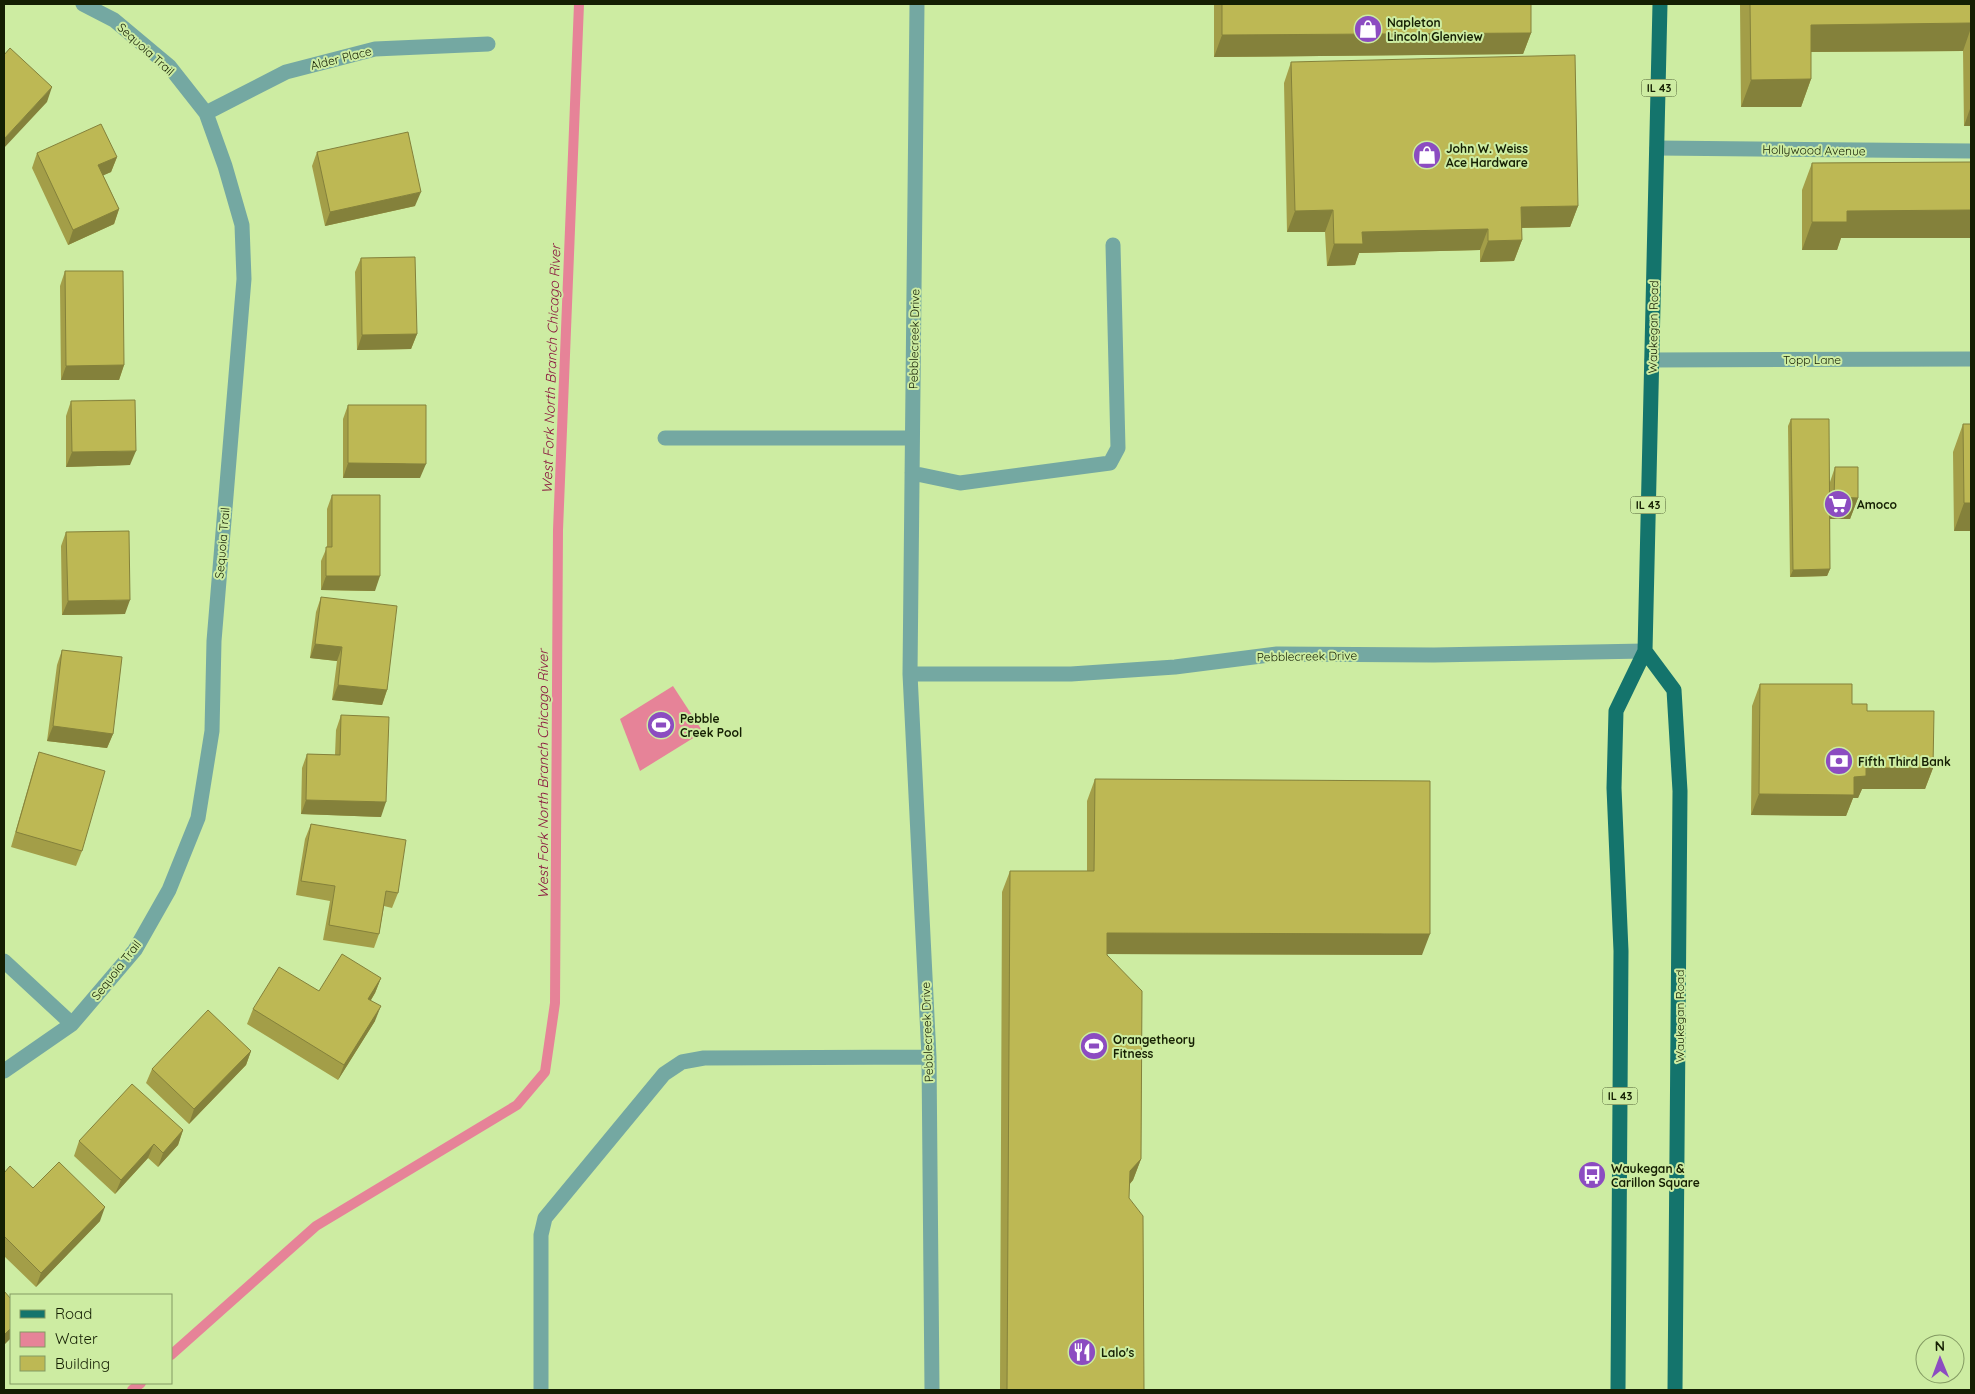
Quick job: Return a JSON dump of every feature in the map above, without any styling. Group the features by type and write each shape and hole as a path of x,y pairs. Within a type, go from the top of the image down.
{"main road":[{"name":"Waukegan Road","path":"1618,1390 1621,950 1614,788 1616,711 1645,651 1660,4"},
{"name":"Waukegan Road","path":"1645,651 1674,690 1680,792 1675,1390"}],"street":[{"name":"Sequoia Trail","path":"4,1071 72,1024 135,950 169,890 198,818 212,731 214,640 244,279 242,225 225,166 206,113 169,66 114,20 84,4"},
{"name":"Pebblecreek Drive","path":"917,4 910,674 929,1057 932,1390"},
{"name":"Alder Place","path":"206,113 286,72 375,49 488,44"},
{"name":"Hollywood Avenue","path":"1657,148 1971,151"},
{"path":"912,472 960,484 1110,463 1118,448 1113,246"},
{"name":"Topp Lane","path":"1652,360 1971,359"},
{"path":"665,438 912,438"},
{"name":"Pebblecreek Drive","path":"910,674 1071,674 1175,667 1276,654 1434,655 1645,651"},
{"path":"4,961 72,1024"},
{"path":"541,1390 540,1243 545,1218 664,1074 682,1062 704,1058 929,1057"}],"water":[{"name":"Pebble Creek Pool","path":"673,686 703,732 640,771 620,719"}],"building":[{"path":"1222,4 1531,4 1531,33 1222,35"},
{"path":"1750,4 1971,4 1971,23 1811,25 1811,79 1751,80"},
{"path":"10,48 52,87 4,139 4,55"},
{"name":"John W. Weiss Ace Hardware","path":"1575,55 1578,206 1521,207 1522,240 1488,241 1488,229 1362,232 1363,244 1334,244 1333,210 1295,211 1291,62"},
{"path":"101,124 117,157 98,165 119,209 73,230 37,153"},
{"path":"408,132 421,192 330,212 317,152"},
{"path":"1971,162 1971,210 1847,211 1847,222 1812,222 1812,163"},
{"path":"415,257 417,334 362,335 361,258"},
{"path":"65,271 123,271 124,365 66,366"},
{"path":"135,400 136,451 72,452 71,401"},
{"path":"348,405 426,405 426,464 348,463"},
{"name":"Amoco","path":"1791,419 1829,419 1830,569 1793,570"},
{"path":"1963,424 1971,424 1971,503 1964,503"},
{"path":"1835,467 1858,467 1858,498 1834,497"},
{"path":"332,495 380,495 380,576 326,576 326,547 332,547"},
{"path":"129,531 130,600 68,601 66,532"},
{"path":"321,597 397,606 387,690 338,685 342,647 315,644"},
{"path":"62,650 122,657 113,734 53,726"},
{"name":"Fifth Third Bank","path":"1760,684 1852,684 1852,704 1867,704 1867,711 1934,711 1933,768 1866,768 1866,776 1854,777 1854,795 1759,794"},
{"path":"341,715 389,717 386,802 306,800 307,754 340,755"},
{"path":"39,752 105,771 82,851 16,832"},
{"path":"1095,779 1430,781 1430,934 1107,933 1107,955 1142,991 1141,1159 1130,1171 1129,1198 1143,1216 1144,1390 1007,1390 1010,871 1094,871"},
{"path":"311,824 406,840 398,893 386,891 379,934 329,925 335,886 301,881"},
{"path":"342,954 381,978 368,999 381,1006 344,1065 253,1009 279,967 319,991"},
{"path":"208,1010 251,1051 194,1109 152,1069"},
{"path":"132,1084 183,1130 163,1153 154,1144 121,1180 79,1141"},
{"path":"59,1162 105,1207 41,1273 4,1236 4,1173 10,1166 33,1188"},
{"path":"4,1291 10,1298 10,1329 4,1335"}],"waterway":[{"name":"West Fork North Branch Chicago River","path":"172,1354 316,1226 517,1105 545,1072 555,1003 558,530 579,4"},
{"name":"West Fork North Branch Chicago River","path":"132,1390 140,1384"}],"place":[{"name":"Napleton Lincoln Glenview","path":"1368,29"},
{"name":"John W. Weiss Ace Hardware","path":"1427,155"},
{"name":"Amoco","path":"1838,504"},
{"name":"Pebble Creek Pool","path":"661,725"},
{"name":"Fifth Third Bank","path":"1839,761"},
{"name":"Orangetheory Fitness","path":"1094,1046"},
{"name":"Waukegan & Carillon Square","path":"1592,1175"},
{"name":"Lalo's","path":"1082,1352"}]}
